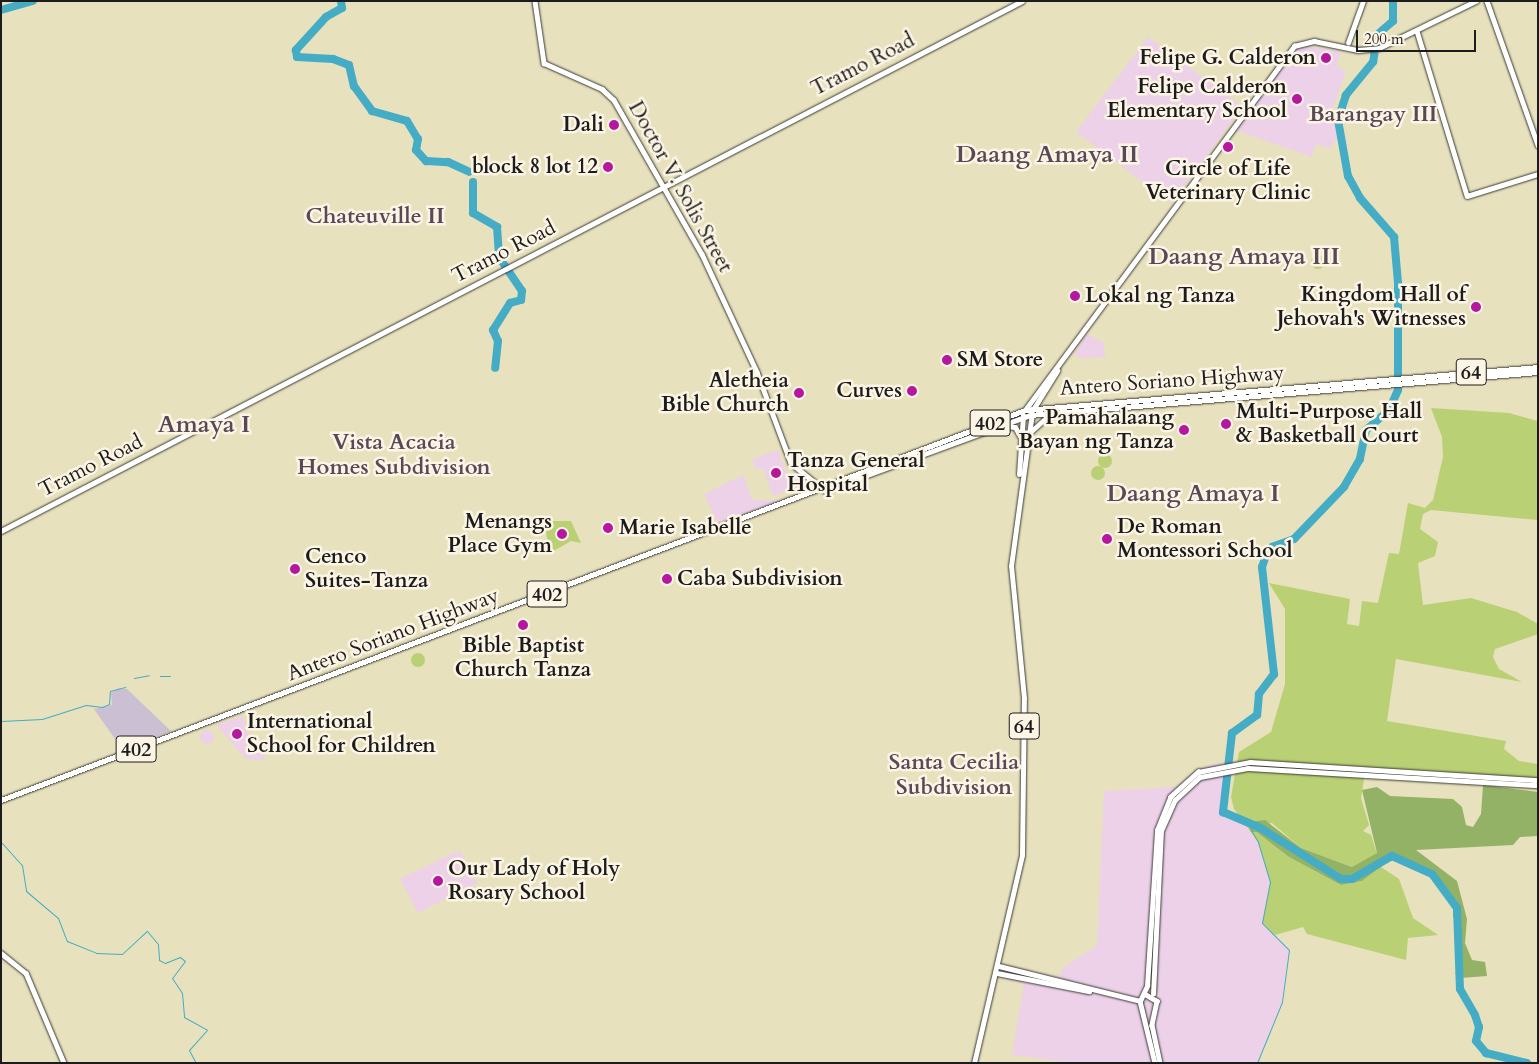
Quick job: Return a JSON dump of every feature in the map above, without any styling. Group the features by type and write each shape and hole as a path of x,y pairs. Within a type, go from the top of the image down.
{"main road":[{"name":"Doctor V. Solis Street","path":"535,1 544,63 602,89 614,100 661,189 702,254 757,372 791,463 824,490"},
{"name":"Tramo Road","path":"1,531 1022,1"},
{"path":"1347,45 1363,1"},
{"name":"402","path":"1025,410 1292,47 1307,41 1347,45 1366,50 1380,48 1476,1"},
{"path":"1486,1 1538,145"},
{"path":"1417,31 1467,196 1538,174"},
{"name":"402","path":"1034,408 1059,366"},
{"name":"Antero Soriano Highway","path":"1406,381 1538,366"},
{"name":"Antero Soriano Highway","path":"824,490 1034,408 1538,372"},
{"name":"Antero Soriano Highway","path":"1,800 824,490 1001,426 1023,416 1387,382"},
{"name":"64","path":"1023,438 1034,408"},
{"name":"64","path":"974,1063 1018,888 1024,823 1024,698 1011,566 1025,410"},
{"path":"1001,426 1014,427 1023,438 1032,427 1051,414"},
{"path":"1234,766 1538,786"},
{"path":"1140,1001 1145,994 1159,820 1182,784 1221,768 1234,766 1538,780"},
{"path":"1160,1063 1153,1010 1158,1003 1153,994 1164,822 1185,788 1221,768"},
{"path":"1,953 25,971 64,1063"},
{"path":"999,966 1140,1001"},
{"path":"997,973 1100,992"},
{"path":"1145,994 1153,994"},
{"path":"1140,1001 1144,1010 1155,1063"},
{"path":"1144,1010 1153,1010"}],"shaded area":[{"path":"1148,37 1243,107 1171,203 1076,132"},
{"name":"Felipe Calderon Elementary School","path":"1300,45 1341,51 1336,65 1346,71 1332,110 1337,138 1330,149 1316,144 1312,157 1235,130"},
{"path":"1087,334 1104,343 1105,357 1081,358 1074,354"},
{"name":"Tanza General Hospital","path":"778,450 787,474 795,472 803,484 811,482 813,488 802,492 800,487 773,496 763,468 756,470 752,459"},
{"path":"743,475 752,500 782,500 718,523 704,494"},
{"path":"119,688 127,689 171,731 122,749 94,709 112,705 111,693"},
{"name":"International School for Children","path":"243,716 250,742 265,754 262,761 245,758 216,725"},
{"path":"204,730 210,730 214,737 210,744 204,744 200,740 200,734"},
{"path":"1220,762 1225,773 1223,812 1247,823 1258,842 1270,882 1262,923 1289,950 1282,1002 1257,1063 1073,1063 1012,1055 1024,984 1004,979 1007,965 1058,978 1065,966 1097,946 1104,791 1176,787 1197,770"},
{"name":"Our Lady of Holy Rosary School","path":"460,850 477,883 418,913 400,879"}],"green space":[{"path":"1315,255 1321,255 1325,262 1321,269 1315,269 1311,265 1311,259"},
{"path":"1431,408 1509,413 1538,421 1538,520 1431,510 1423,514 1420,529 1438,542 1435,556 1418,563 1423,605 1471,598 1517,612 1538,624 1538,634 1495,649 1493,657 1499,669 1522,682 1396,659 1387,721 1506,741 1504,749 1519,761 1538,764 1538,783 1365,773 1361,798 1369,825 1363,831 1371,835 1377,854 1352,867 1301,848 1272,823 1248,824 1289,857 1341,885 1362,881 1381,867 1399,879 1413,918 1438,935 1408,938 1406,960 1307,934 1303,927 1275,935 1262,923 1270,882 1258,842 1234,809 1231,797 1239,752 1271,732 1285,684 1285,609 1269,583 1350,599 1347,624 1359,626 1362,601 1378,603 1389,553 1399,554 1408,503 1425,508 1433,500 1443,457 1442,437"},
{"path":"1102,454 1108,454 1112,461 1108,468 1102,468 1098,464 1098,458"},
{"path":"1095,466 1101,466 1105,473 1101,480 1095,480 1091,476 1091,470"},
{"name":"Menangs Place Gym","path":"553,521 571,521 581,543 571,541 550,553 545,527"},
{"path":"415,653 421,653 425,660 421,667 415,667 411,663 411,657"},
{"path":"1483,785 1538,792 1538,836 1520,837 1513,845 1416,850 1457,881 1467,919 1465,943 1472,960 1485,962 1487,976 1460,978 1455,973 1461,968 1458,923 1453,917 1453,902 1432,874 1402,860 1389,861 1362,881 1341,885 1289,857 1257,832 1251,832 1250,822 1265,820 1301,848 1352,867 1377,853 1362,790 1377,787 1390,796 1453,799 1462,807 1466,825 1473,827 1481,814"}],"waterway":[{"path":"1,10 33,1"},
{"path":"341,1 342,8 326,17 296,50 297,57 333,59 349,65 354,86 372,111 407,121 418,139 416,150 426,161 448,162 469,172"},
{"path":"1393,1 1393,21 1377,35 1373,62 1346,95 1338,120 1348,176 1360,198 1394,237 1398,283 1398,390 1389,410 1366,430 1360,459 1344,487 1294,539 1272,547 1266,555 1262,567 1274,674 1259,694 1257,715 1232,733 1223,812 1259,827 1341,879 1352,879 1392,856 1432,874 1457,908 1460,989 1475,1015 1479,1027 1476,1041 1486,1053 1527,1063"},
{"path":"473,182 473,213 497,227 499,257 522,291 521,300 510,303 493,330 498,341 495,368"},
{"path":"134,678 149,675"},
{"path":"160,676 170,676"},
{"path":"1,721 42,719 86,705 102,707 109,704 110,691 125,687"},
{"path":"1247,823 1258,842 1270,882 1262,923 1289,950 1282,1002 1257,1063"},
{"path":"1,842 22,865 26,891 58,918 67,941 96,953 122,954 147,931 158,944 159,960 165,963 180,957 185,961 172,978 182,993 184,1017 207,1030 189,1050 196,1063"}],"place":[{"name":"Felipe G. Calderon","path":"1326,58"},
{"name":"Felipe Calderon Elementary School","path":"1297,99"},
{"name":"Dali","path":"614,125"},
{"name":"Circle of Life Veterinary Clinic","path":"1228,147"},
{"name":"block 8 lot 12","path":"608,167"},
{"name":"Lokal ng Tanza","path":"1075,296"},
{"name":"Kingdom Hall of Jehovah's Witnesses","path":"1476,307"},
{"name":"SM Store","path":"947,360"},
{"name":"Curves","path":"912,391"},
{"name":"Aletheia Bible Church","path":"799,393"},
{"name":"Multi-Purpose Hall & Basketball Court","path":"1226,424"},
{"name":"Pamahalaang Bayan ng Tanza","path":"1184,430"},
{"name":"Tanza General Hospital","path":"776,473"},
{"name":"Marie Isabelle","path":"608,528"},
{"name":"Menangs Place Gym","path":"562,534"},
{"name":"De Roman Montessori School","path":"1107,539"},
{"name":"Cenco Suites-Tanza","path":"295,569"},
{"name":"Caba Subdivision","path":"667,579"},
{"name":"Bible Baptist Church Tanza","path":"523,625"},
{"name":"International School for Children","path":"237,734"},
{"name":"Our Lady of Holy Rosary School","path":"438,881"}],"district":[{"name":"Barangay III","path":"1373,115"},
{"name":"Daang Amaya II","path":"1047,155"},
{"name":"Chateuville II","path":"375,217"},
{"name":"Daang Amaya III","path":"1244,257"},
{"name":"Amaya I","path":"204,425"},
{"name":"Vista Acacia Homes Subdivision","path":"394,455"},
{"name":"Daang Amaya I","path":"1193,494"},
{"name":"Santa Cecilia Subdivision","path":"954,774"}]}
